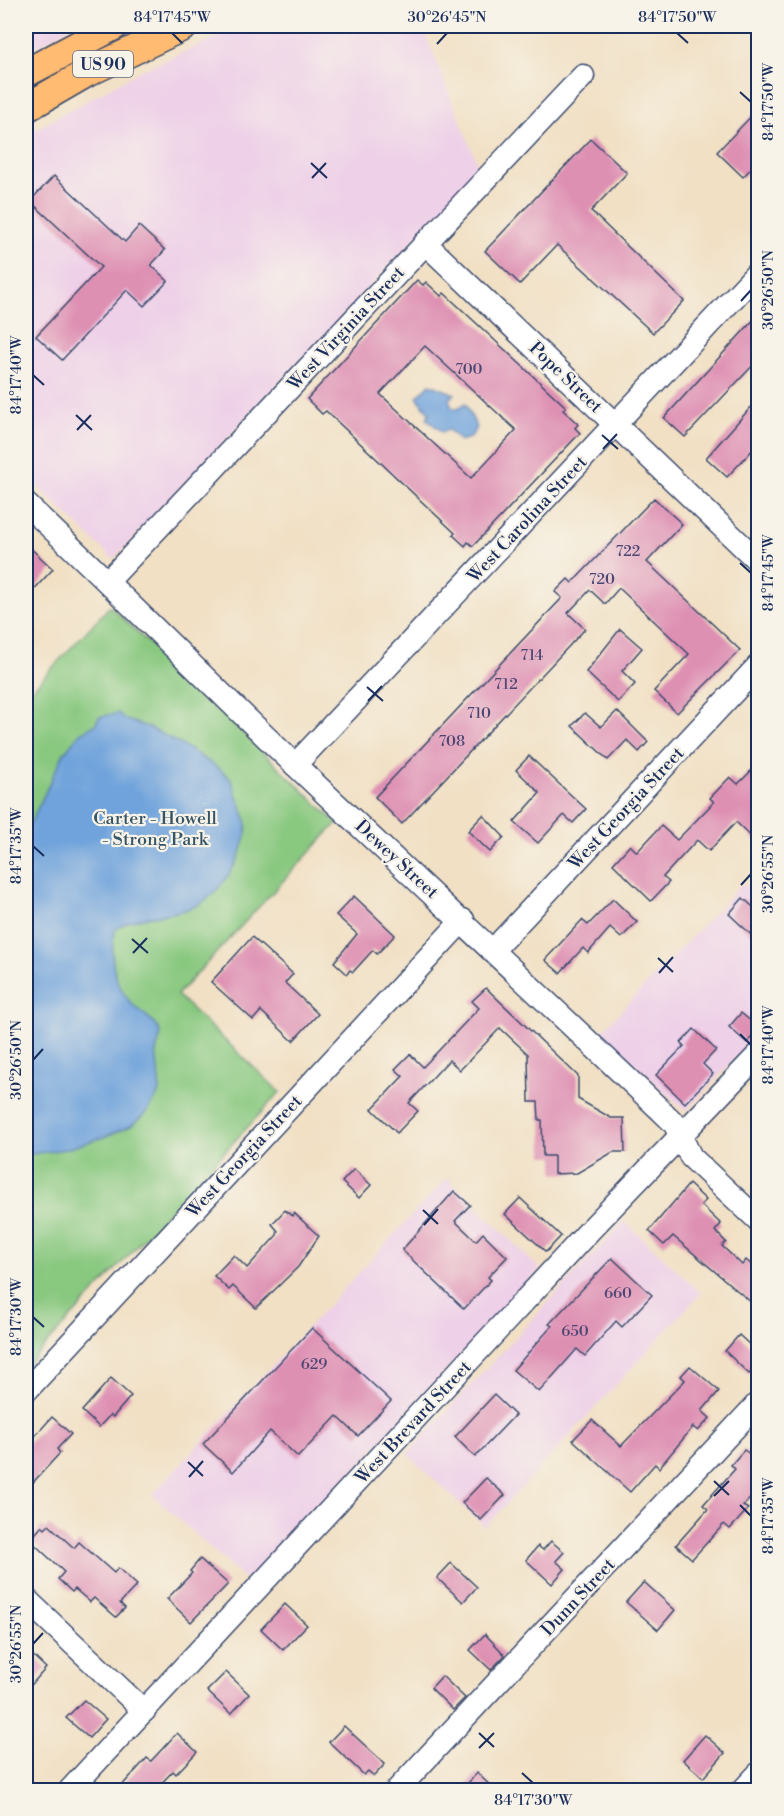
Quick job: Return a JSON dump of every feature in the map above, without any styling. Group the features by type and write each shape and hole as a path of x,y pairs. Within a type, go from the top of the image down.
{"main road":[{"name":"US 90","path":"26,74 114,26"},
{"name":"US 90","path":"26,108 88,72 184,26"}],"street":[{"name":"West Virginia Street","path":"108,581 583,75"},
{"name":"Pope Street","path":"425,243 759,561"},
{"name":"West Carolina Street","path":"295,765 759,272"},
{"name":"Dewey Street","path":"26,504 108,581 155,631 295,765 674,1123 691,1157 759,1220"},
{"name":"West Georgia Street","path":"493,950 759,666"},
{"name":"West Georgia Street","path":"26,1391 462,921"},
{"name":"West Brevard Street","path":"70,1791 592,1228 759,1055"},
{"name":"Dunn Street","path":"397,1791 759,1402"},
{"path":"26,1599 144,1711"},
{"path":"742,1791 759,1774"}],"shaded area":[{"path":"26,26 71,26 26,53"},
{"path":"243,26 422,26 480,170 113,559 36,485 26,480 26,135 140,71"},
{"path":"743,883 758,898 758,1034 687,1110 684,1110 601,1032"},
{"path":"447,1178 540,1269 249,1583 152,1495"},
{"path":"624,1221 701,1293 485,1527 407,1454"}],"green space":[{"name":"Carter - Howell - Strong Park","path":"110,606 337,823 177,995 280,1092 26,1366 26,696"}],"water":[{"path":"430,384 455,394 449,399 452,408 458,409 465,403 477,428 470,438 460,441 449,430 442,432 427,419 429,413 417,397"},
{"path":"118,713 125,719 150,728 180,744 205,759 231,780 245,817 247,828 245,841 231,872 220,886 201,903 180,911 135,920 115,930 112,959 116,978 125,996 151,1020 161,1034 156,1051 160,1091 148,1111 131,1126 104,1137 66,1149 26,1155 26,833 64,753 80,733 95,725 99,717"}],"building":[{"path":"759,108 759,160 743,177 717,152"},
{"path":"591,139 627,173 591,211 684,301 653,333 557,245 520,284 485,251"},
{"path":"54,176 125,242 139,226 165,250 151,265 168,281 144,306 127,290 62,360 36,336 101,267 30,201"},
{"path":"417,280 423,285 426,282 441,296 444,293 566,407 563,410 578,424 575,428 580,433 473,546 468,542 465,546 453,535 455,533 326,411 322,414 307,399","holes":["425,346 516,430 471,478 380,394"]},
{"path":"759,314 759,359 685,437 664,418"},
{"path":"759,398 759,443 727,477 706,458"},
{"path":"654,498 682,524 647,562 740,650 677,713 654,691 689,654 619,588 605,604 590,590 568,613 585,629 402,824 375,797 562,598 555,592 568,579 572,583"},
{"path":"26,544 53,569 26,598"},
{"path":"620,629 642,648 622,671 635,684 618,702 586,672"},
{"path":"617,711 648,742 639,752 627,740 608,760 572,726 585,713 601,727"},
{"path":"529,756 586,809 573,823 564,815 538,843 514,822 540,793 516,770"},
{"path":"759,763 759,844 736,822 709,851 697,840 663,877 669,882 651,901 613,864 630,845 637,852 661,826 677,840 714,802 710,798 730,777 738,784"},
{"path":"483,815 504,837 490,852 468,831"},
{"path":"354,896 395,935 377,954 373,950 353,972 350,970 347,974 334,962 357,934 336,915"},
{"path":"743,898 759,912 759,942 729,914"},
{"path":"613,899 637,922 621,938 610,928 588,953 583,948 560,973 545,960 582,920 588,925"},
{"path":"252,937 293,974 285,983 318,1014 293,1041 261,1011 253,1020 211,982"},
{"path":"486,988 578,1076 578,1099 611,1118 624,1118 625,1152 613,1152 577,1173 554,1174 554,1156 543,1156 542,1120 539,1120 538,1102 529,1102 528,1054 500,1028 460,1070 449,1060 409,1103 418,1111 397,1133 372,1109 403,1076 395,1069 410,1054 423,1067 479,1008 472,1001"},
{"path":"741,1013 759,1028 747,1043 729,1027"},
{"path":"694,1029 716,1050 703,1064 713,1074 685,1103 656,1075 684,1046 681,1043"},
{"path":"354,1169 371,1185 359,1198 342,1182"},
{"path":"689,1184 706,1200 701,1205 721,1224 715,1231 726,1242 722,1246 742,1265 746,1260 759,1271 759,1309 673,1236 664,1245 649,1231"},
{"path":"454,1191 470,1205 455,1221 476,1241 483,1233 507,1257 488,1277 491,1280 464,1309 402,1250"},
{"path":"520,1198 561,1236 546,1252 505,1214"},
{"path":"285,1210 292,1216 294,1213 319,1236 298,1267 256,1308 233,1286 229,1290 214,1276 234,1255 247,1268 277,1235 278,1231 272,1224"},
{"path":"612,1258 652,1295 622,1327 616,1321 585,1356 577,1349 539,1392 513,1370 552,1326 549,1324"},
{"path":"312,1328 391,1401 358,1436 337,1416 298,1457 270,1431 233,1472 203,1444"},
{"path":"739,1335 751,1346 759,1338 759,1364 749,1374 725,1351"},
{"path":"690,1366 719,1391 702,1411 710,1418 698,1431 693,1427 659,1468 655,1464 630,1492 573,1440 592,1420 621,1446 685,1380 681,1376"},
{"path":"111,1378 131,1396 113,1417 110,1415 99,1427 82,1411"},
{"path":"494,1395 515,1415 475,1457 455,1437"},
{"path":"52,1417 71,1434 57,1449 60,1453 26,1490 26,1446"},
{"path":"744,1450 759,1460 759,1489 743,1506 748,1509 730,1529 724,1524 692,1559 676,1545 708,1509 703,1505 735,1469 731,1465"},
{"path":"486,1478 505,1495 481,1520 462,1503"},
{"path":"49,1525 74,1548 79,1542 114,1573 118,1568 137,1585 120,1603 125,1608 116,1617 94,1598 90,1602 75,1589 72,1592 58,1579 64,1572 30,1540 42,1526 45,1529"},
{"path":"551,1541 564,1552 556,1561 565,1569 552,1584 526,1560 538,1546 543,1550"},
{"path":"200,1559 228,1584 191,1622 167,1599 192,1573 190,1571"},
{"path":"451,1563 477,1587 463,1602 437,1578"},
{"path":"644,1582 675,1610 658,1630 626,1602"},
{"path":"285,1604 307,1625 283,1650 261,1629"},
{"path":"485,1634 505,1655 491,1670 470,1650"},
{"path":"26,1649 46,1668 26,1691"},
{"path":"226,1672 249,1694 231,1714 207,1691"},
{"path":"442,1676 465,1698 453,1710 431,1688"},
{"path":"84,1700 106,1719 89,1738 66,1718"},
{"path":"344,1726 385,1764 374,1776 368,1771 364,1775 329,1742"},
{"path":"177,1733 197,1752 176,1774 173,1771 154,1791 117,1791 147,1758 151,1761"},
{"path":"705,1735 725,1753 703,1778 683,1760"},
{"path":"477,1773 496,1791 461,1791"}]}
